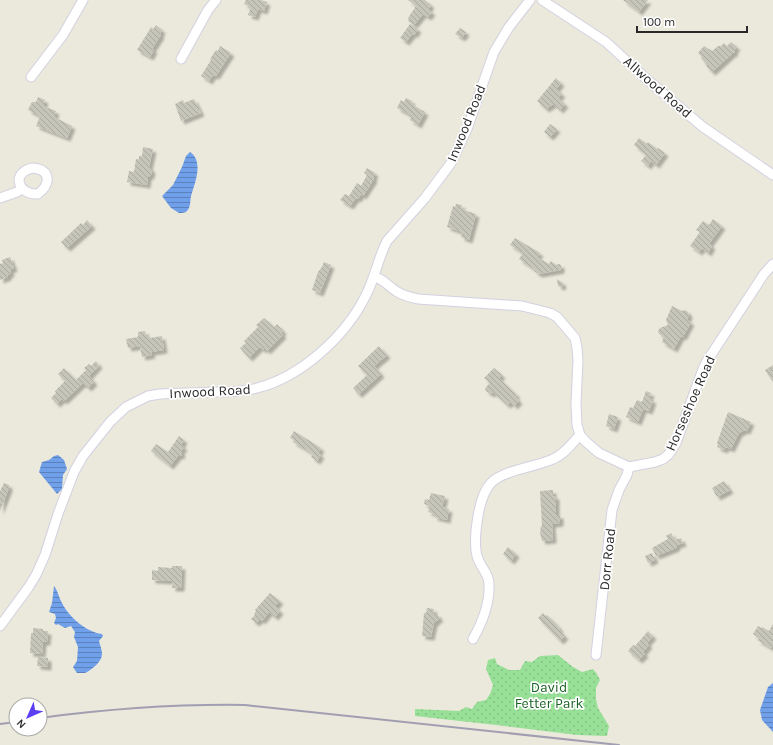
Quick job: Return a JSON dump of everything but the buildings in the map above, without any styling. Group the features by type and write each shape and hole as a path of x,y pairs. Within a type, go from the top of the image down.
{"street":[{"path":"31,77 63,35 83,0"},
{"path":"181,59 208,10 216,0"},
{"name":"Inwood Road","path":"0,626 36,575 45,555 58,514 78,464 100,435 126,407 148,396 160,394 234,392 268,385 294,372 311,361 326,348 343,329 358,309 374,277 387,241 425,198 451,163 467,129 494,52 509,27 530,0"},
{"name":"Allwood Road","path":"542,0 606,42 644,77 703,127 773,175"},
{"path":"0,198 22,189"},
{"name":"Horseshoe Road","path":"629,467 655,462 663,459 669,454 676,443 707,361 764,274 773,264"},
{"path":"374,277 382,279 395,291 418,299 522,306 539,309 557,317 575,338 577,348 576,404 577,425 580,435 599,453 629,467"},
{"path":"473,640 479,629 488,600 488,576 478,559 475,542 477,524 486,488 491,482 505,474 553,459 564,453 580,435"},
{"name":"Dorr Road","path":"596,655 612,510 629,467"}],"green space":[{"name":"David Fetter Park","path":"558,655 582,672 593,669 597,674 600,680 596,688 596,699 598,708 609,726 607,736 577,735 415,716 415,709 459,711 466,707 472,709 477,702 486,700 493,685 486,669 488,660 495,658 497,664 509,670 520,670 525,661 532,662 540,656"}],"water":[{"path":"190,152 197,161 198,166 196,179 190,206 187,211 179,213 171,208 162,196 173,185 186,156"},
{"path":"58,455 64,460 67,469 63,475 62,489 57,494 39,472 42,462"},
{"path":"54,586 69,613 84,627 96,633 102,634 103,636 99,641 102,657 93,668 85,673 77,673 73,667 77,661 78,647 74,637 75,632 71,626 65,628 58,624 56,625 54,623 56,618 55,614 49,612 52,603"},
{"path":"773,683 773,732 762,720 760,710 768,687"}],"railway":[{"path":"48,717 142,708 194,705 245,705 619,745"},
{"path":"0,724 8,723"}]}
